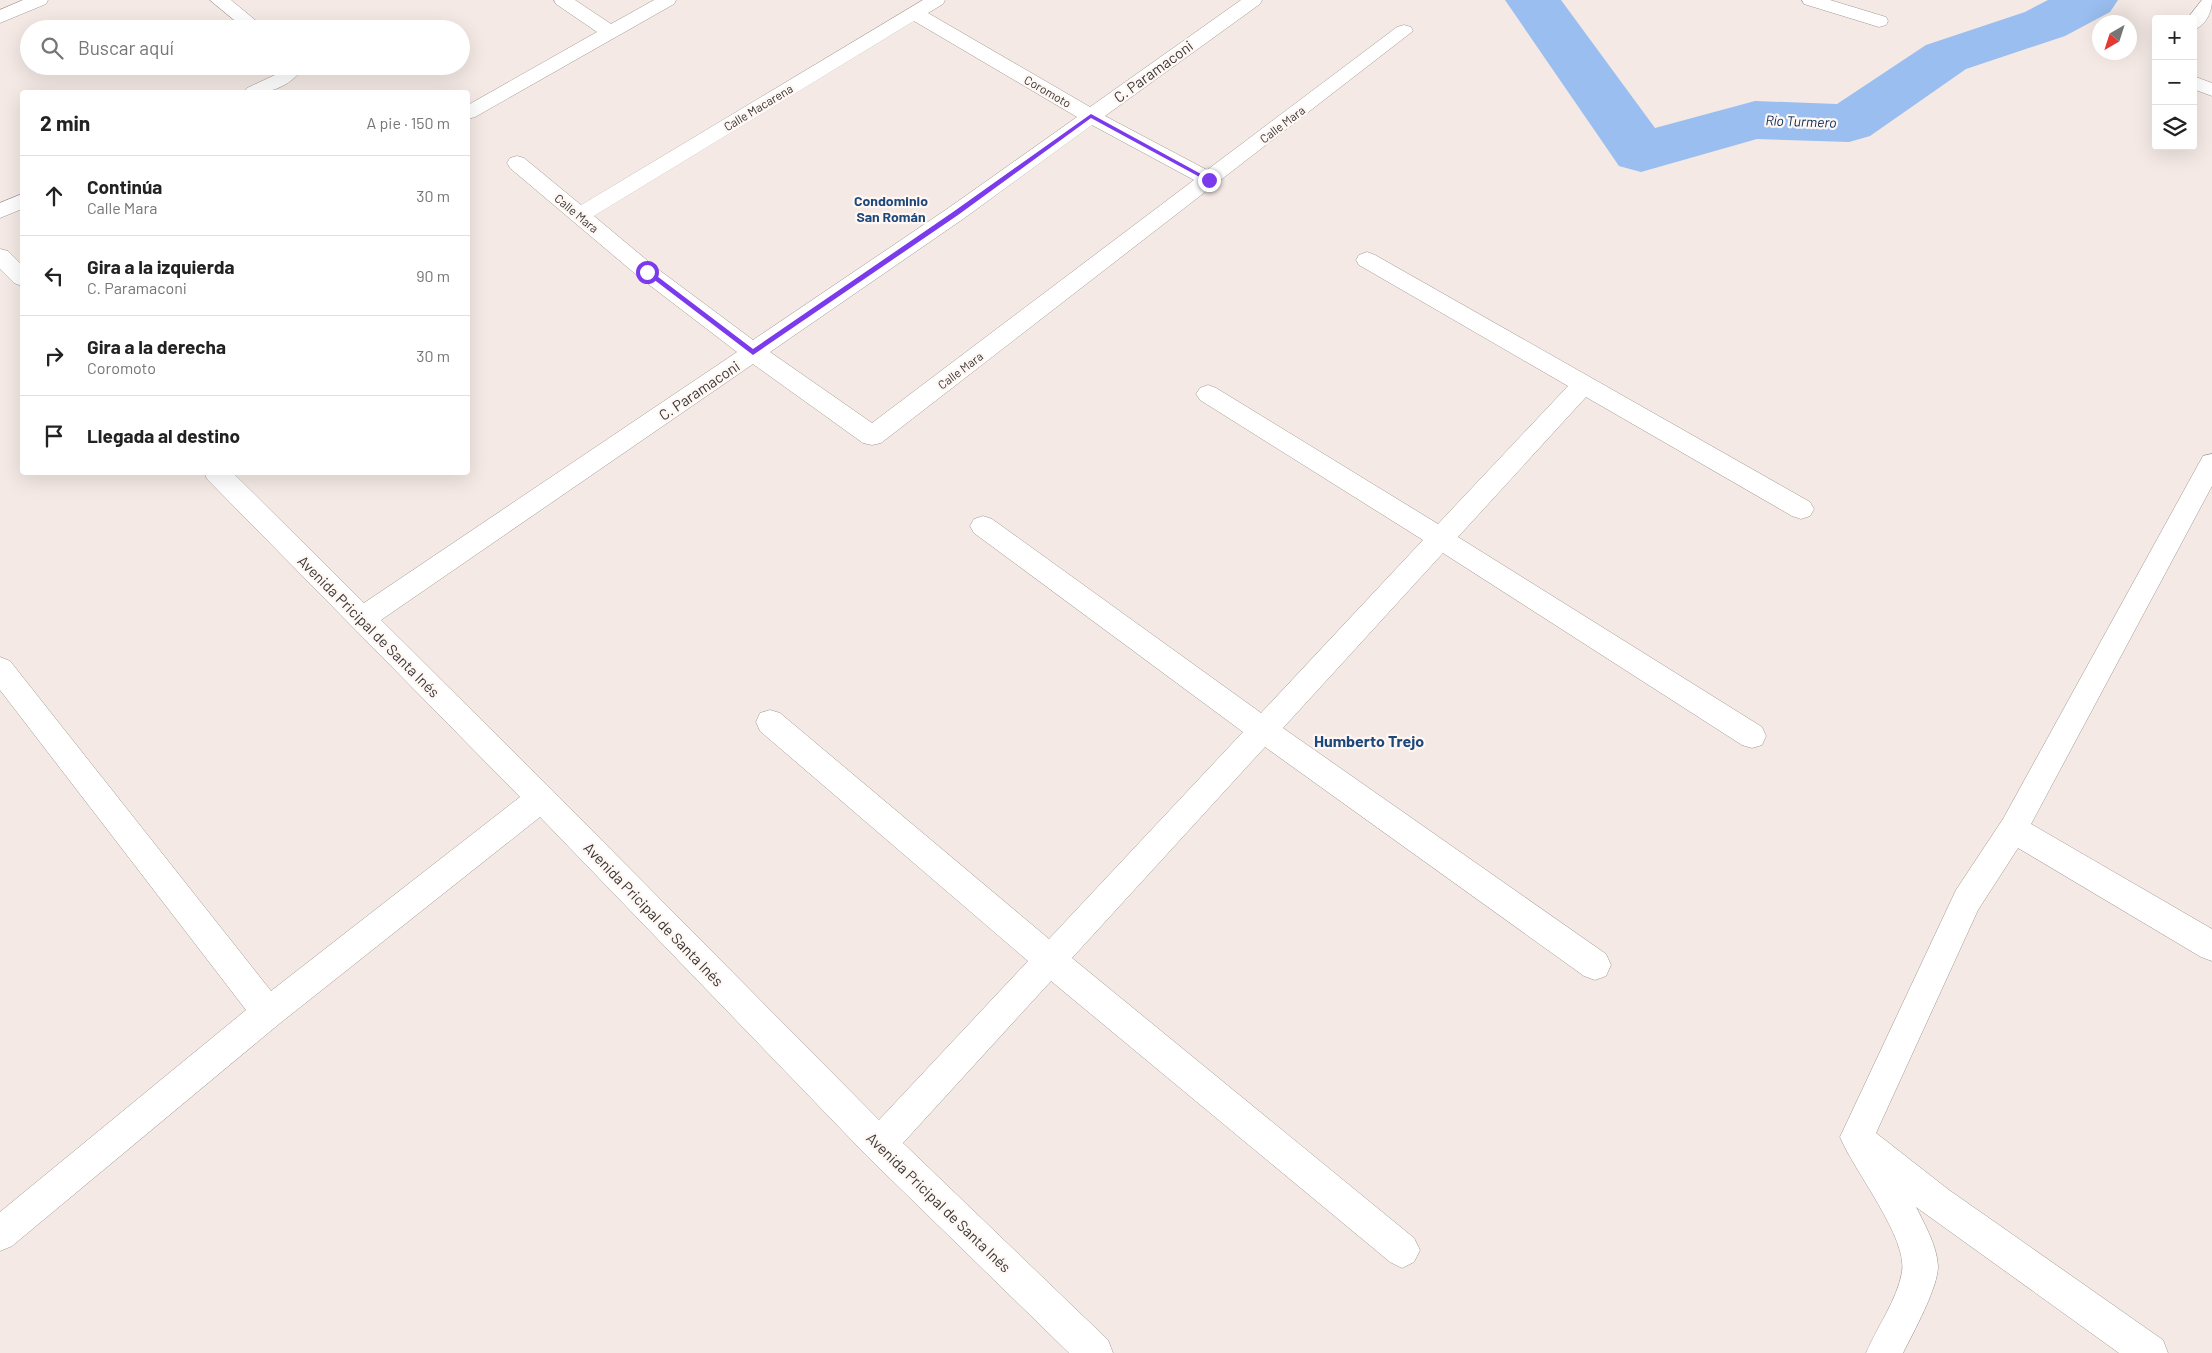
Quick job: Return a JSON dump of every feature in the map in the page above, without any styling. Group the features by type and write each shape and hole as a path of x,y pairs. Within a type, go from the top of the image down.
{"street":[{"path":"0,17 40,0"},
{"path":"219,0 246,20"},
{"path":"563,0 610,32"},
{"path":"470,112 667,0"},
{"name":"Calle Macarena","path":"580,215 936,0"},
{"name":"C. Paramaconi","path":"362,619 955,214 1252,0"},
{"path":"1811,0 1879,21"},
{"path":"2197,19 2211,0"},
{"name":"Coromoto","path":"914,13 1091,116 1209,180"},
{"name":"Calle Mara","path":"517,163 647,272 753,352 872,436 1404,31"},
{"path":"258,90 288,75"},
{"path":"2197,84 2212,90"},
{"path":"0,211 20,201"},
{"path":"0,256 20,276"},
{"path":"1367,260 1801,509"},
{"path":"879,1144 1584,384"},
{"path":"1208,394 1440,538 1752,736"},
{"path":"1858,1137 1967,900 2013,828 2212,463"},
{"name":"Avenida Pricipal de Santa Inés","path":"219,475 540,798 879,1144 1095,1353"},
{"path":"984,526 1262,730 1595,965"},
{"path":"0,669 268,1013"},
{"path":"770,722 1049,960 1402,1250"},
{"path":"0,1234 268,1013 540,798"},
{"path":"2013,828 2212,946"},
{"path":"1858,1137 1908,1228 1920,1266 1909,1301 1884,1353"},
{"path":"1858,1137 1937,1202 2150,1353"}],"waterway":[{"name":"Río Turmero","path":"1533,0 1641,152 1755,120 1849,123 1946,57 2045,24 2090,0"}],"district":[{"name":"Condominio San Román","path":"891,208"},
{"name":"Humberto Trejo","path":"1369,740"}],"route":[{"path":"647,272 753,352 955,214 1091,116 1209,180"}]}
